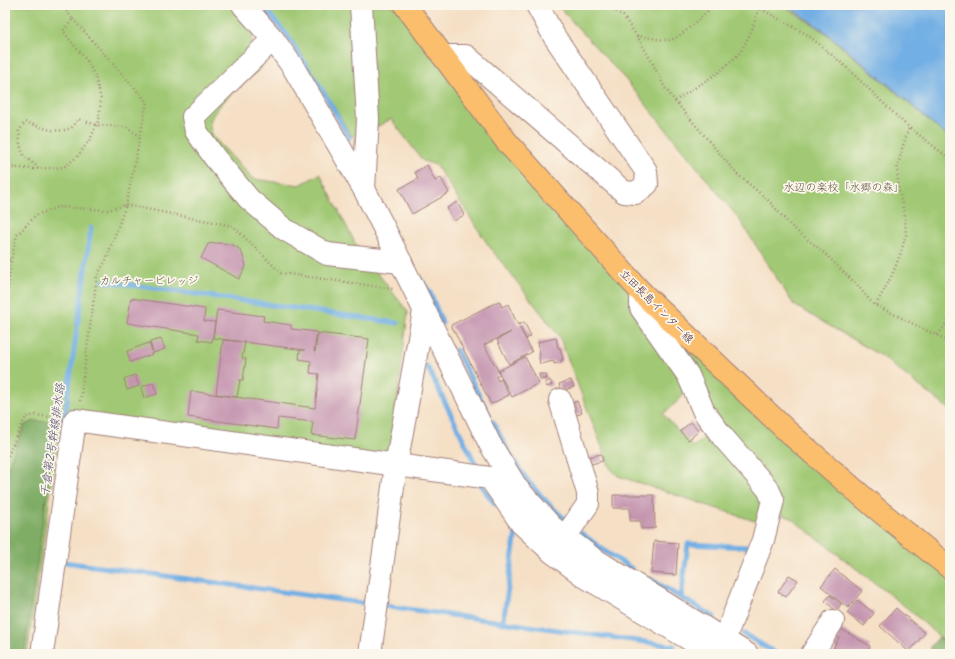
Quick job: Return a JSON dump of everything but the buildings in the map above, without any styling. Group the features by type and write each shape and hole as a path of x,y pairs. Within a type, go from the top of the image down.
{"main road":[{"name":"立田長島インター線","path":"405,5 507,142 641,292 788,432 877,509 950,568"}],"street":[{"path":"243,5 273,39 293,67 364,190 490,444 518,488 552,527 591,557 719,649"},
{"path":"361,5 368,119 364,190"},
{"path":"443,56 466,56 624,192 636,193 647,184 646,171 554,36 537,5"},
{"path":"273,39 193,117 196,131 215,158 249,199 284,229 327,254 401,262"},
{"path":"641,292 641,308 688,376 704,412 722,436 768,489 773,500 763,540 719,649"},
{"path":"370,654 420,301"},
{"path":"560,400 588,493 588,504 565,537"},
{"path":"42,654 66,419 490,478 521,523 552,552 584,576 719,649 747,654"},
{"path":"812,654 833,621"}],"path":[{"path":"5,463 26,417 36,415 66,419 77,418 97,276 106,260 126,205 147,102 61,5"},
{"path":"606,5 623,16 637,36 665,88 736,172 768,200 792,226 821,250 857,285 873,304 950,342"},
{"path":"637,36 671,40 682,33 713,5"},
{"path":"754,5 808,35 844,65 909,127 950,160"},
{"path":"675,101 719,72 740,53 752,30 759,7"},
{"path":"5,167 39,169 64,167 78,156 91,138 97,125 99,119 100,99 95,76 87,61 63,31 73,18"},
{"path":"39,169 24,156 20,145 19,131 25,122 54,131 72,127 78,120 97,125 126,127 140,136"},
{"path":"876,305 892,276 906,235 905,216 899,191 897,170 909,127"},
{"path":"5,318 11,260 17,235 36,215 58,207 108,210 126,205 233,226 281,272 420,301"},
{"path":"5,259 11,260"},
{"path":"938,335 950,318"}],"green space":[{"name":"カルチャービレッジ","path":"5,5 232,5 254,29 251,45 262,67 217,109 210,123 211,130 216,140 253,179 300,185 320,174 357,247 408,312 390,459 62,415 27,654 5,654"},
{"path":"264,5 355,5 362,131 352,137 329,98 288,35"},
{"path":"368,5 394,5 565,220 628,289 685,389 681,398 663,414 693,447 709,434 765,501 761,523 618,476 610,468 559,336 489,246 436,165 423,161 391,119 376,127"},
{"name":"水辺の楽校「水郷の森」","path":"557,5 783,5 823,31 950,138 950,410 881,356 794,305 739,219 626,80"},
{"path":"647,308 950,577 950,646 907,608 791,518 781,514 721,428"},
{"path":"35,421 57,423 24,654 5,654 5,474 25,425"},
{"path":"939,637 950,646 950,654 931,654 931,646"}],"water":[{"path":"786,5 950,5 950,139 823,30"}],"waterway":[{"path":"261,5 287,35 327,98 349,138"},
{"name":"千倉第2号幹線排水路","path":"64,422 91,228"},
{"path":"420,279 430,293 442,323"},
{"path":"104,281 398,323"},
{"path":"456,350 489,415"},
{"path":"427,366 477,467"},
{"path":"493,422 522,473 555,511 568,522"},
{"path":"480,484 495,504"},
{"path":"503,623 516,532 513,528"},
{"path":"581,533 606,552 631,568"},
{"path":"681,598 688,544 748,547"},
{"path":"64,562 370,604"},
{"path":"650,579 714,617"},
{"path":"386,606 674,646"},
{"path":"744,634 777,654"}]}
